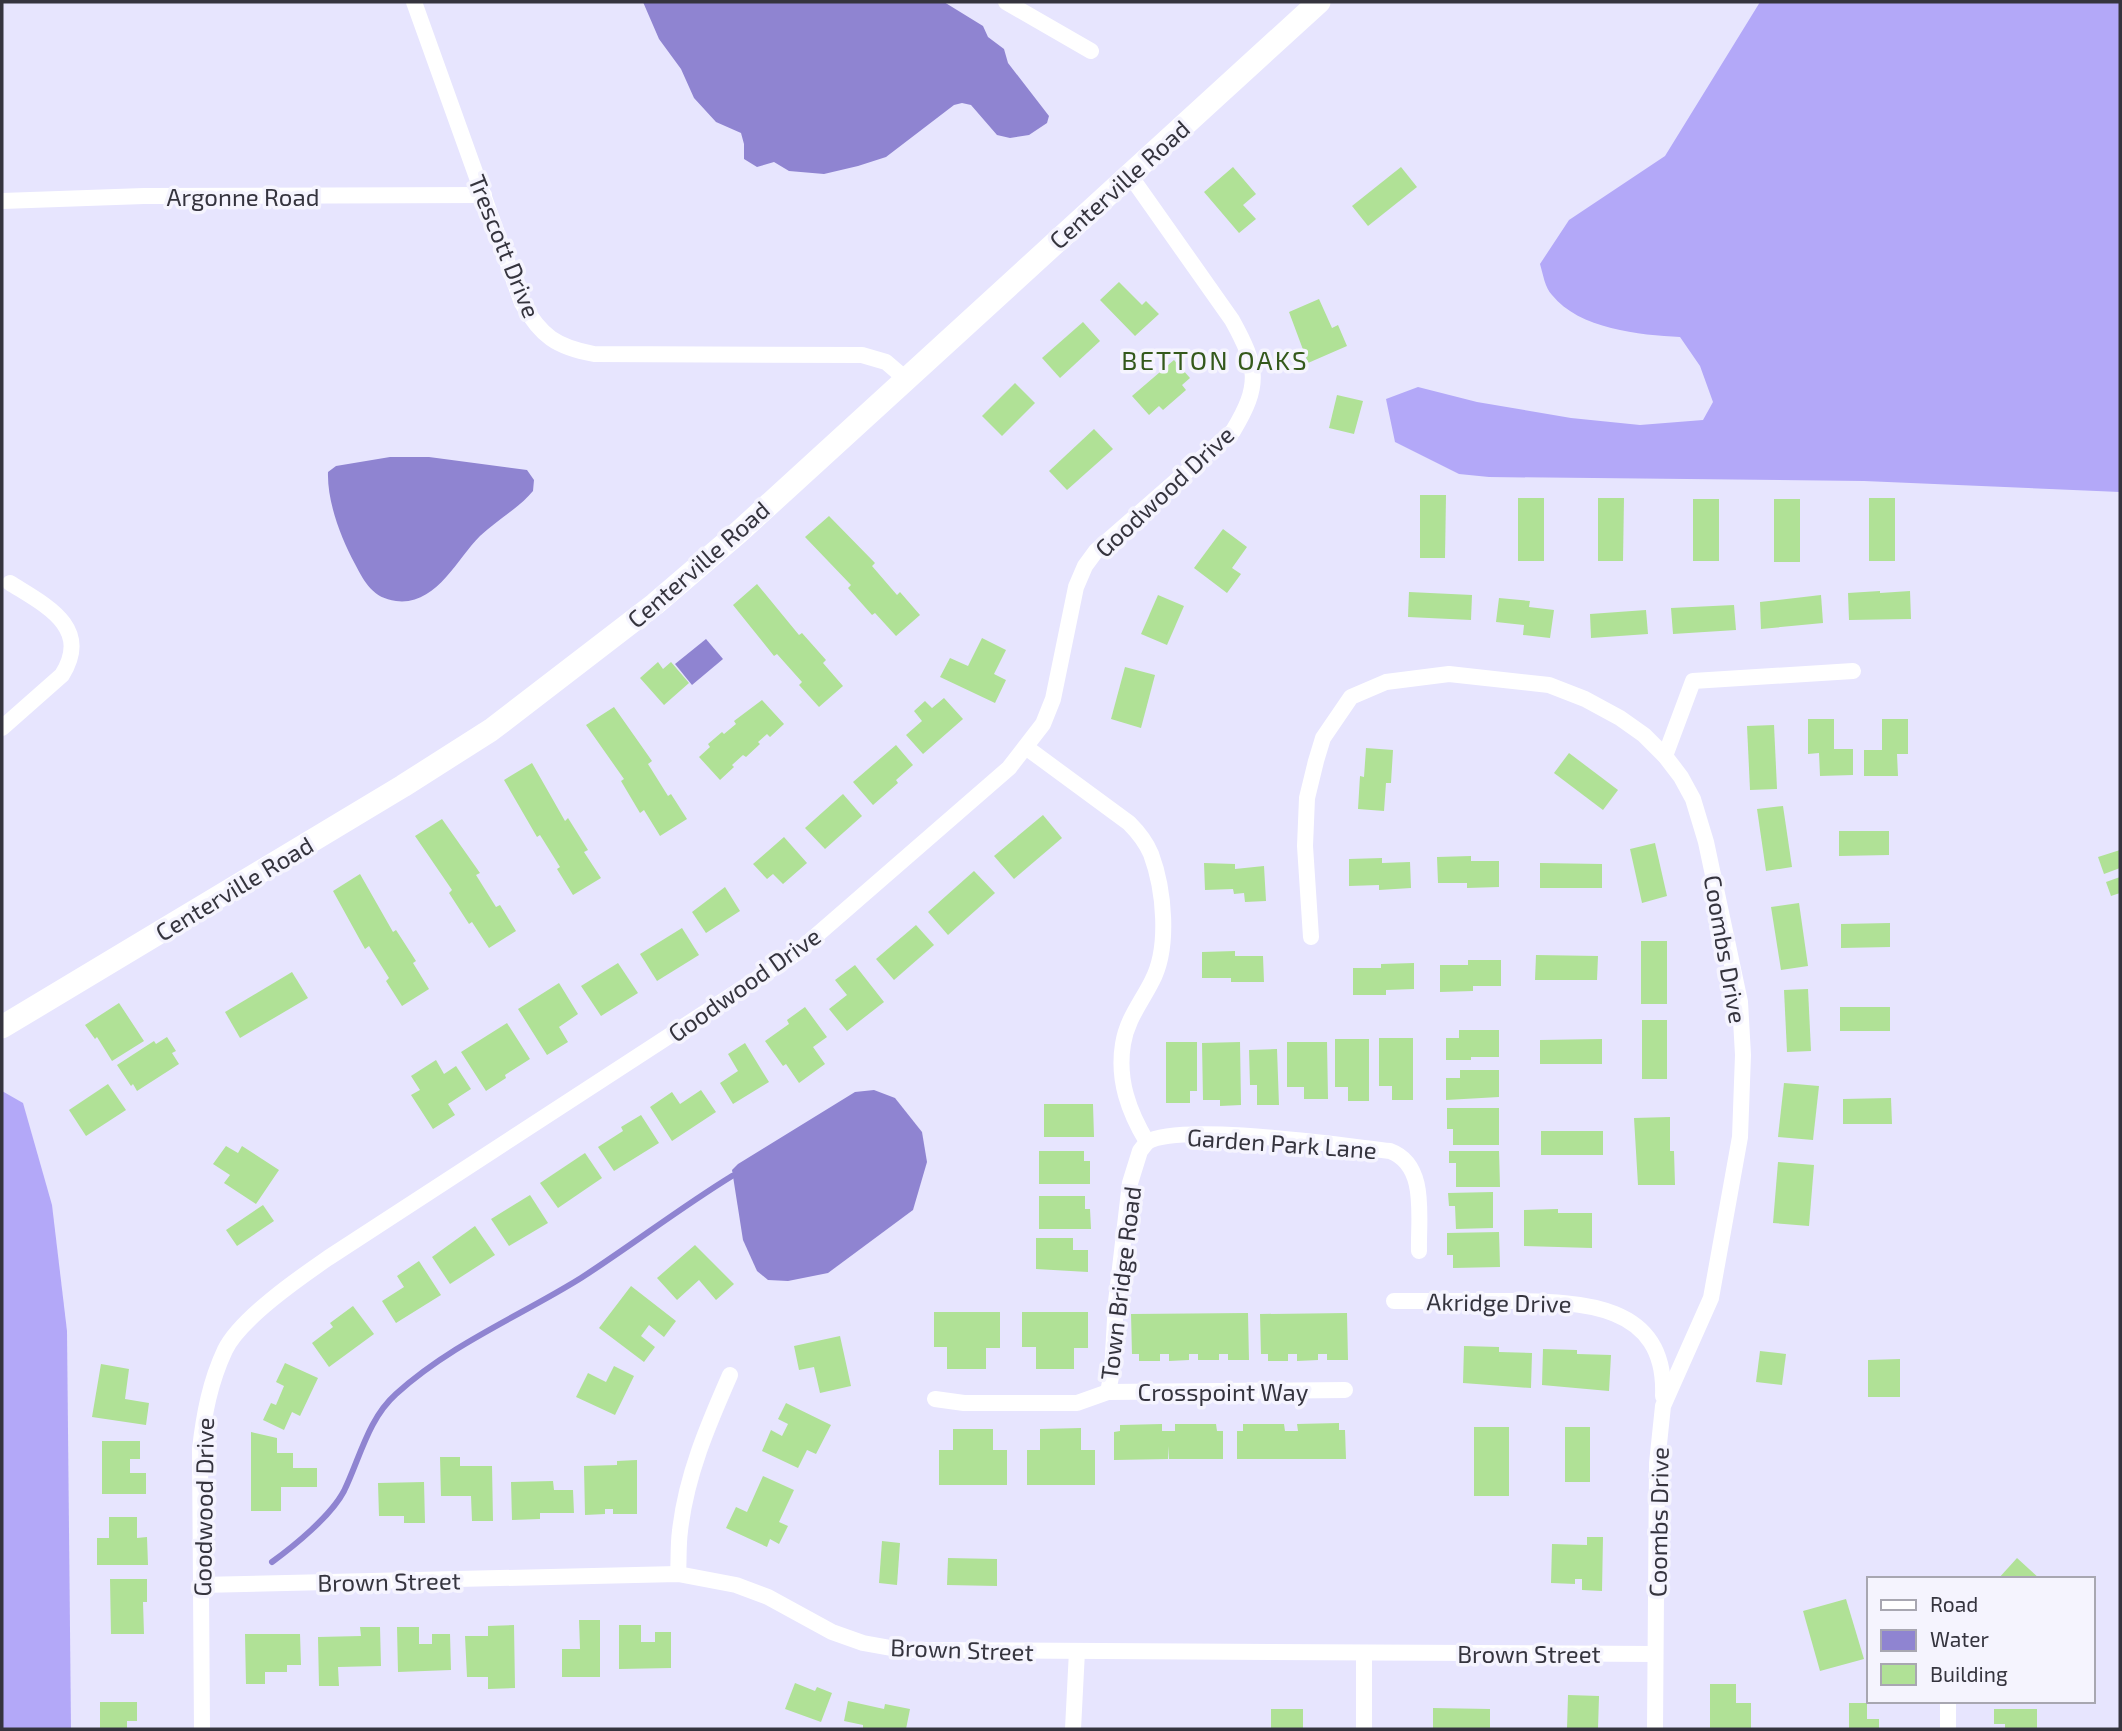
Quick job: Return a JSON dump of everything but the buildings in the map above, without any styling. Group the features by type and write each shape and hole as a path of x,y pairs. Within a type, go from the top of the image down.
{"main road":[{"name":"Centerville Road","path":"2,1027 403,786 491,730 655,604 907,380 1319,2"}],"street":[{"name":"Trescott Drive","path":"414,2 522,303 536,327 556,342 573,350 594,354 862,355 886,362 907,380"},
{"path":"1006,2 1091,51"},
{"name":"Goodwood Drive","path":"202,1729 200,1449 206,1405 226,1348 249,1321 290,1284 795,954 1009,768 1043,724 1054,699 1076,587 1085,566 1096,551 1233,432 1248,406 1253,386 1251,362 1242,339 1232,320 1129,174"},
{"name":"Argonne Road","path":"2,201 144,196 484,195"},
{"path":"2,728 62,675 69,664 72,650 72,638 56,612 10,583"},
{"path":"1665,756 1693,681 1853,671"},
{"name":"Coombs Drive","path":"1311,937 1305,846 1307,799 1323,738 1351,697 1386,682 1449,674 1549,685 1585,699 1644,735 1665,756 1693,799 1706,842 1740,1002 1743,1055 1740,1137 1712,1298 1663,1406 1657,1463 1655,1729"},
{"path":"1027,748 1129,823 1141,836 1150,853 1160,886 1163,921 1160,960 1153,980 1128,1021 1122,1046 1122,1076 1126,1098 1147,1142"},
{"name":"Garden Park Lane","path":"1147,1142 1155,1137 1184,1134 1240,1136 1390,1151 1402,1156 1415,1176 1418,1189 1419,1251"},
{"name":"Town Bridge Road","path":"1108,1392 1130,1183 1140,1151 1147,1142"},
{"name":"Akridge Drive","path":"1394,1301 1583,1304 1626,1319 1647,1337 1660,1357 1664,1373 1663,1406"},
{"path":"678,1574 680,1532 696,1460 730,1375"},
{"name":"Crosspoint Way","path":"935,1399 964,1402 1077,1403 1108,1392 1345,1390"},
{"name":"Brown Street","path":"200,1585 678,1574 736,1585 768,1597 832,1632 863,1643 921,1651 1655,1654"},
{"path":"1073,1729 1077,1651"},
{"path":"1364,1653 1364,1729"},
{"path":"1948,1703 1948,1729"}],"shaded area":[{"path":"1760,2 2120,2 2120,492 1864,481 1489,477 1459,474 1395,442 1386,399 1418,387 1477,402 1571,418 1640,425 1703,420 1713,402 1700,366 1680,337 1629,332 1578,316 1550,292 1540,264 1569,220 1665,156"},
{"path":"2,1091 23,1103 52,1205 67,1331 71,1729 2,1729"}],"water":[{"path":"643,2 944,2 983,26 988,37 1004,49 1008,63 1049,116 1047,123 1029,135 1010,138 997,135 971,105 962,103 954,105 886,157 858,166 824,174 789,171 774,162 757,167 744,159 741,133 716,122 694,98 681,69 659,39"},
{"path":"390,457 429,457 527,470 534,480 533,491 480,536 434,589 410,601 396,601 381,597 362,577 340,531 328,484 328,472 336,466"},
{"path":"706,639 723,659 692,685 675,664"},
{"path":"874,1090 895,1098 922,1132 927,1162 913,1210 828,1273 788,1281 768,1280 757,1271 743,1240 732,1170 855,1092"}],"waterway":[{"path":"272,1562 311,1530 338,1501 378,1415 386,1404 417,1376 463,1345 581,1278 732,1176"}],"district":[{"name":"BETTON OAKS","path":"1215,359"}]}
